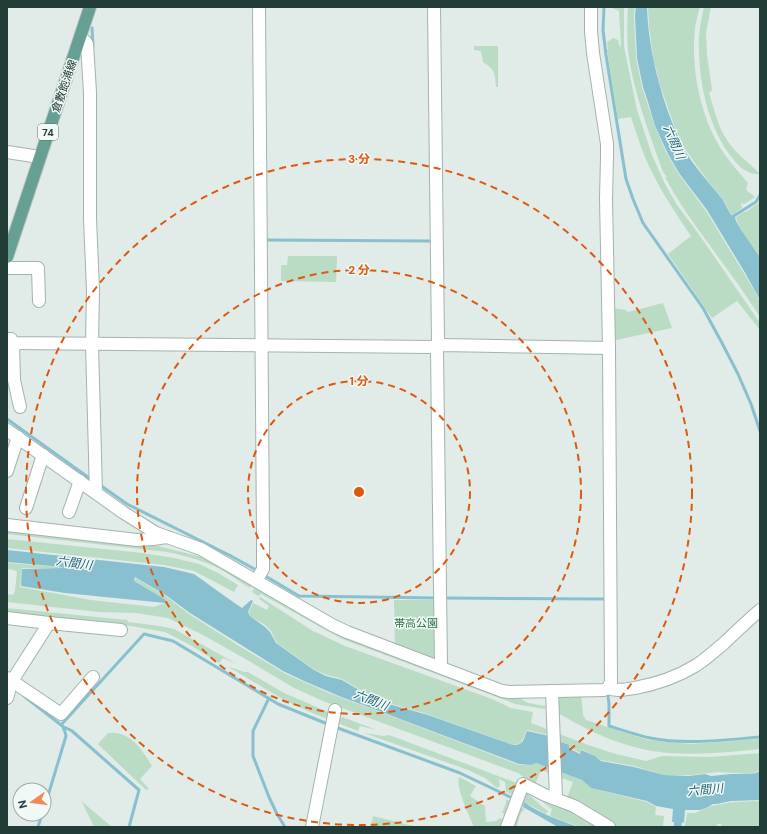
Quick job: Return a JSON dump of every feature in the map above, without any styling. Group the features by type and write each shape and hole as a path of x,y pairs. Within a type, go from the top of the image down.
{"main road":[{"name":"倉敷飽浦線","path":"7,257 90,7"}],"street":[{"path":"259,576 263,538 264,346 260,7"},
{"path":"434,7 438,341 437,436 441,667"},
{"path":"591,7 593,53 607,144 605,348 611,682 608,688"},
{"path":"80,40 85,41 87,44 90,92 90,219 95,344 96,486"},
{"path":"7,152 40,157"},
{"path":"7,268 38,268 39,301"},
{"path":"20,407 14,380 10,341 95,344 264,346 431,347 443,345 605,348"},
{"path":"7,430 80,481 96,486 124,513 156,533 201,549 259,576 332,625 502,691 604,690 608,688 612,690 620,690 660,682 696,666 760,610"},
{"path":"7,471 18,437"},
{"path":"26,508 43,455"},
{"path":"69,512 80,481"},
{"path":"7,525 137,540 167,537"},
{"path":"7,618 121,630"},
{"path":"49,623 10,686 61,714 93,677"},
{"path":"552,691 556,795"},
{"path":"312,827 334,715"},
{"path":"507,827 523,784 544,795 556,795 609,827"}],"green space":[{"path":"610,7 624,7 624,47 637,110 652,155 665,184 677,205 760,323 760,330 737,301 712,318 668,254 691,236 670,205 656,180 643,152 631,117 618,119 607,42 613,38 618,40 620,47 621,46 619,11"},
{"path":"628,7 635,7 636,58 642,87 655,127 667,154 678,173 706,211 754,290 760,302 760,317 676,197 665,177 667,177 663,172 642,112 630,66 627,28"},
{"path":"648,7 700,7 695,28 694,57 701,102 711,131 718,144 728,159 748,183 746,190 755,197 744,204 741,203 742,208 732,215 725,202 685,149 675,128 660,85 653,57"},
{"path":"704,7 711,7 706,33 707,55 712,90 709,93 718,121 725,137 741,157 760,174 748,172 737,164 725,148 712,122 701,79 699,39"},
{"path":"474,46 498,46 498,87 496,87 494,72 483,62 481,51 474,50"},
{"path":"760,202 760,256 742,232 736,217"},
{"path":"288,256 337,256 336,282 281,281 281,265 287,265"},
{"path":"663,303 672,328 616,340 613,339 612,308 626,310 628,312"},
{"path":"7,531 158,546 202,557 221,565 252,584 250,588 212,565 193,558 167,552 7,534"},
{"path":"7,539 142,553 174,558 199,564 238,585 234,592 194,571 164,565 7,548"},
{"path":"7,563 63,567 22,568 20,587 91,600 154,607 165,603 166,600 134,581 136,578 167,597 189,614 239,646 286,674 329,693 519,765 531,765 536,763 582,780 591,788 647,802 656,807 655,815 664,816 663,827 615,827 566,800 573,782 541,770 535,785 518,773 323,701 294,688 203,635 168,618 136,613 99,612 7,602 7,594 13,595 15,591 17,572 7,569"},
{"path":"255,586 277,599 517,696 527,702 545,706 545,709 515,704 342,639 261,594 258,596 252,592"},
{"path":"260,597 313,631 345,646 492,699 511,708 533,712 531,723 588,745 616,754 646,761 662,756 710,757 760,753 760,770 749,774 718,772 691,775 664,775 634,766 601,760 581,749 580,753 571,748 569,745 545,734 527,730 521,743 513,745 427,714 378,700 342,679 315,670 277,643 271,631 265,625 250,616 249,612 253,603 267,610 269,606 259,599"},
{"name":"帯高公園","path":"394,600 436,600 437,661 395,646"},
{"path":"7,608 127,620 128,622 174,629 237,664 223,658 219,663 192,646 165,632 131,626 56,620 7,614"},
{"path":"227,666 248,672 284,693 326,711 329,715 339,718 342,717 377,730 360,726 358,731 310,712 284,700"},
{"path":"581,694 583,715 586,720 648,740 691,744 760,739 760,749 688,754 653,751 618,742 602,736 558,713 557,702 559,697 563,695"},
{"path":"108,733 116,733 129,738 144,753 152,766 140,779 149,789 146,790 98,744"},
{"path":"364,733 384,736 389,735 517,783 508,814 502,813 506,799 509,801 511,794 506,792 505,782 499,779 500,786 497,788 485,778 468,770"},
{"path":"459,777 476,786 470,796 485,806 486,822 496,821 500,818 506,820 504,827 474,827 461,795 459,788"},
{"path":"524,791 548,811 546,814 524,802 522,808 525,809 520,815 517,826 511,826"},
{"path":"531,791 603,827 580,827 550,816 552,809"},
{"path":"80,800 112,827 94,827"},
{"path":"760,801 760,827 722,827 721,824 718,824 715,827 685,826 687,813 695,813 711,806 733,802"},
{"path":"373,816 417,827 371,827"}],"water":[{"name":"六間川","path":"636,7 647,7 651,46 659,84 681,144 692,162 723,200 732,216 733,215 735,217 741,230 760,257 760,300 707,210 679,173 655,126 643,87 637,58"},
{"name":"六間川","path":"7,550 164,567 194,574 242,608 251,600 253,601 248,612 250,616 270,632 276,643 314,670 326,676 342,680 378,701 428,715 513,745 521,743 527,731 545,735 569,745 570,749 580,754 581,750 595,756 601,761 634,767 664,775 689,776 705,774 711,776 749,774 760,771 760,800 731,801 713,804 700,810 685,810 684,823 682,822 681,827 674,827 674,822 672,822 673,809 656,806 647,801 591,788 582,780 536,763 531,765 519,764 339,696 304,681 283,671 135,577 134,581 166,600 165,603 65,593 21,586 22,569 63,567 7,562"},
{"path":"524,802 543,813 578,827 558,827 523,807"}],"waterway":[{"path":"604,7 603,30 606,55 626,179 633,199 643,223 703,308 738,374 751,404 760,431"},
{"path":"92,28 93,46"},
{"path":"732,217 756,202 760,195"},
{"path":"265,240 432,241"},
{"path":"7,419 92,480"},
{"path":"100,485 127,504 258,571"},
{"path":"262,574 299,596 437,598"},
{"path":"442,598 606,599"},
{"path":"129,827 139,790 72,731 61,725 144,634 173,641 278,704 330,725"},
{"path":"24,696 61,725"},
{"path":"608,696 609,726 650,738 691,742 760,737"},
{"path":"269,698 253,731 253,756 269,797 285,827"},
{"path":"52,782 66,736 63,727"},
{"path":"335,727 460,773 510,797"},
{"path":"38,827 40,822"}]}
